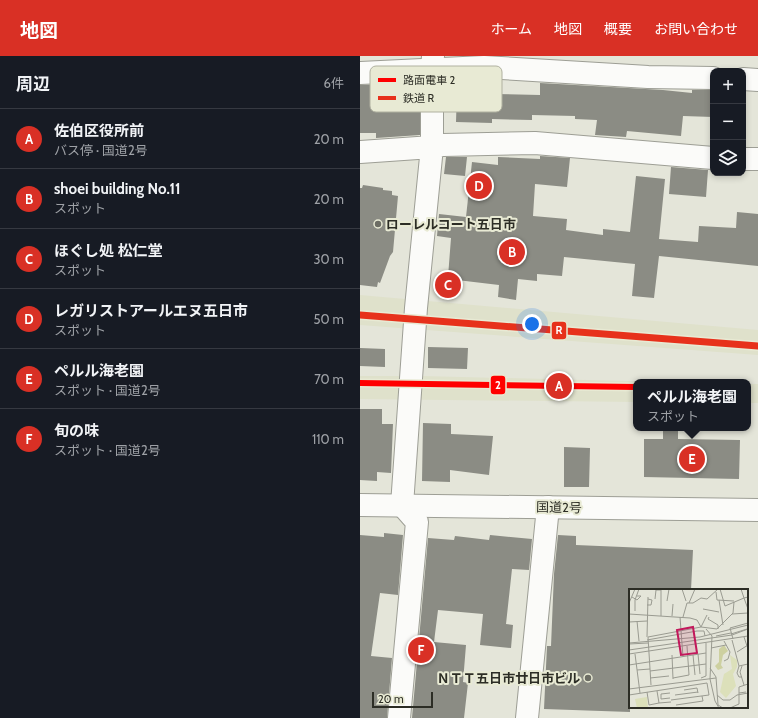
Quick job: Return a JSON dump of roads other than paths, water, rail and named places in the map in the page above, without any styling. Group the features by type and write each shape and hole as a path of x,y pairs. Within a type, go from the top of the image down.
{"main road":[{"path":"411,66 433,63 471,66"},
{"path":"502,68 640,77 710,78"},
{"path":"360,73 370,72"},
{"path":"746,80 758,80"},
{"path":"399,718 417,522 402,505 416,308 432,147 432,112"},
{"path":"360,152 442,145 535,143 710,158"},
{"path":"746,159 758,158"},
{"name":"国道2号","path":"360,505 758,510"},
{"path":"527,718 548,507"}],"tram line":[{"name":"2","path":"360,383 633,387"}],"rail line":[{"name":"R","path":"360,315 758,346"}],"place":[{"name":"レガリストアールエヌ五日市","path":"479,186"},
{"name":"ローレルコート五日市","path":"378,224"},
{"name":"shoei building No.11","path":"512,252"},
{"name":"ほぐし処 松仁堂","path":"448,285"},
{"name":"佐伯区役所前","path":"559,386"},
{"name":"ペルル海老園","path":"692,459"},
{"name":"旬の味","path":"421,650"},
{"name":"ＮＴＴ五日市廿日市ビル","path":"588,678"}]}
